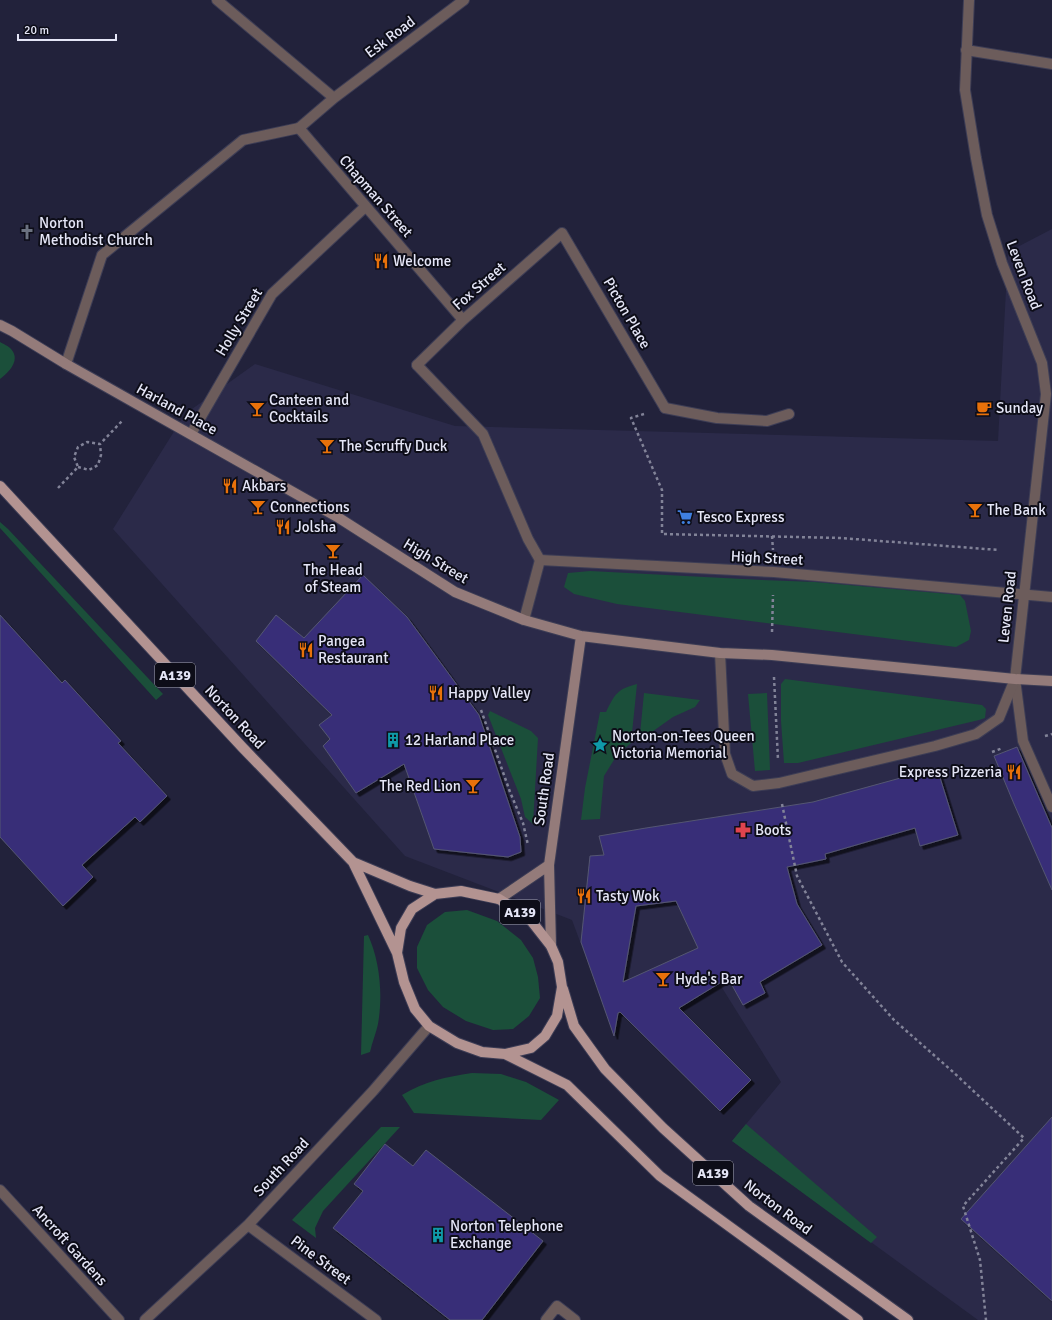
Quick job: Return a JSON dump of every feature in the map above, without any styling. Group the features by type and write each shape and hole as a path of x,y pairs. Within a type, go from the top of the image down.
{"main road":[{"name":"Harland Place","path":"0,325 66,364 340,518"},
{"name":"Norton Road","path":"0,486 238,742 352,862 397,953"},
{"name":"High Street","path":"340,518 454,592 524,620 581,636 720,653 772,656 1015,679 1052,681"},
{"name":"South Road","path":"551,946 549,865 581,636"},
{"name":"Norton Road","path":"352,862 410,886 435,894"},
{"path":"500,899 549,865"},
{"name":"A139","path":"461,891 500,899 529,918 551,946 558,962 562,987 557,1016 545,1036 531,1048 505,1054 482,1052 457,1043 429,1026 415,1009 404,982 397,953 401,928 412,909 435,894 461,891"},
{"name":"Norton Road","path":"562,987 574,1026 605,1068 663,1128 749,1206 908,1320"},
{"name":"A139","path":"505,1054 567,1085 660,1176 858,1320"}],"street":[{"path":"217,0 334,98"},
{"name":"Esk Road","path":"299,128 334,98 464,0"},
{"name":"Leven Road","path":"969,0 965,90 987,215 1002,263 1042,363 1046,394 1015,679"},
{"path":"966,50 1052,64"},
{"path":"66,364 102,255 244,140 299,128"},
{"name":"Chapman Street","path":"299,128 463,320"},
{"name":"Holly Street","path":"191,434 272,294 365,207"},
{"name":"Fox Street","path":"540,560 528,539 484,434 417,365 463,320 562,233"},
{"name":"Picton Place","path":"562,233 665,408"},
{"path":"665,408 717,418 767,421 789,414"},
{"path":"524,620 540,560"},
{"name":"High Street","path":"540,560 774,572 1052,597"},
{"path":"720,653 725,754 732,774 753,786 779,782 935,746 976,734 999,718 1015,679"},
{"path":"1015,679 1022,741 1052,808"},
{"name":"South Road","path":"145,1320 248,1225 373,1091 429,1026"},
{"name":"Ancroft Gardens","path":"0,1190 118,1320"},
{"name":"Pine Street","path":"248,1225 376,1320"},
{"path":"546,1320 557,1306 575,1320"}],"path":[{"path":"665,408 631,418 662,490 662,534 841,538 999,550"},
{"path":"78,467 89,470 98,464 101,456 100,444 126,417"},
{"path":"78,467 74,457 78,447 87,442 100,444"},
{"path":"58,488 78,467"},
{"path":"772,536 774,572 772,656 779,782 781,800 797,876 842,962 894,1020 952,1071 1024,1138 963,1206 980,1260 986,1320"},
{"path":"481,710 510,792 523,822 528,847"}],"shaded area":[{"path":"1052,229 1052,1320 978,1320 732,1141 781,1082 719,983 633,1007 608,1017 572,920 405,856 113,529 185,414 255,364 455,426 998,441 1008,252"}],"green space":[{"path":"0,342 10,348 15,357 13,366 0,379"},
{"path":"0,522 163,694 156,700 0,528"},
{"path":"590,571 815,582 960,595 965,601 971,631 969,640 956,647 617,604 574,594 564,587 568,573"},
{"path":"785,679 982,705 986,709 985,718 798,763 784,763 781,721 781,684"},
{"path":"637,684 631,743 617,755 604,776 600,819 581,820 585,788 600,712 606,712 617,693 625,688"},
{"path":"644,693 700,700 695,707 673,717 642,739 640,734"},
{"path":"767,693 770,770 755,771 748,694"},
{"path":"490,711 531,731 538,738 533,824 525,817 521,799 488,715"},
{"path":"467,910 497,921 521,940 533,958 538,977 540,998 529,1016 513,1029 493,1030 466,1021 443,1007 428,990 417,968 417,947 427,925 445,912"},
{"path":"368,935 378,967 380,1002 378,1024 370,1052 361,1055 364,936"},
{"path":"472,1073 501,1074 526,1082 559,1100 541,1120 414,1113 402,1095 419,1086 436,1080"},
{"path":"746,1124 877,1237 871,1243 732,1141"},
{"path":"381,1127 400,1127 323,1211 315,1228 316,1238 292,1220"}],"building":[{"path":"363,575 407,617 479,715 520,837 521,852 508,857 434,849 404,764 356,793 323,746 330,739 319,725 332,715 256,641 276,615 304,638"},
{"path":"0,615 62,683 65,680 121,741 118,743 167,796 140,822 135,817 82,865 93,877 63,906 0,837"},
{"path":"1017,747 1052,828 1052,890 994,756"},
{"path":"937,768 958,835 920,846 915,828 825,854 826,859 787,867 797,904 822,945 760,982 765,993 743,1005 728,978 679,1008 751,1080 720,1111 620,1012 618,1013 614,1036 581,942 590,856 604,855 599,836 813,802","holes":["676,901 698,948 623,982 636,906"]},
{"path":"1052,1117 1052,1301 961,1219"},
{"name":"Norton Telephone Exchange","path":"385,1144 413,1166 426,1150 543,1241 482,1320 450,1320 333,1228 363,1191 354,1184"}],"place":[{"name":"Norton Methodist Church","path":"27,232"},
{"name":"Welcome","path":"381,261"},
{"name":"Sunday","path":"984,408"},
{"name":"Canteen and Cocktails","path":"257,409"},
{"name":"The Scruffy Duck","path":"327,446"},
{"name":"Akbars","path":"230,486"},
{"name":"Connections","path":"258,507"},
{"name":"The Bank","path":"975,510"},
{"name":"Tesco Express","path":"685,517"},
{"name":"Jolsha","path":"283,527"},
{"name":"The Head of Steam","path":"333,551"},
{"name":"Pangea Restaurant","path":"306,650"},
{"name":"Happy Valley","path":"436,693"},
{"name":"12 Harland Place","path":"393,740"},
{"name":"Norton-on-Tees Queen Victoria Memorial","path":"600,745"},
{"name":"Express Pizzeria","path":"1014,772"},
{"name":"The Red Lion","path":"473,786"},
{"name":"Boots","path":"743,830"},
{"name":"Tasty Wok","path":"584,896"},
{"name":"Hyde's Bar","path":"663,979"},
{"name":"Norton Telephone Exchange","path":"438,1235"}]}
